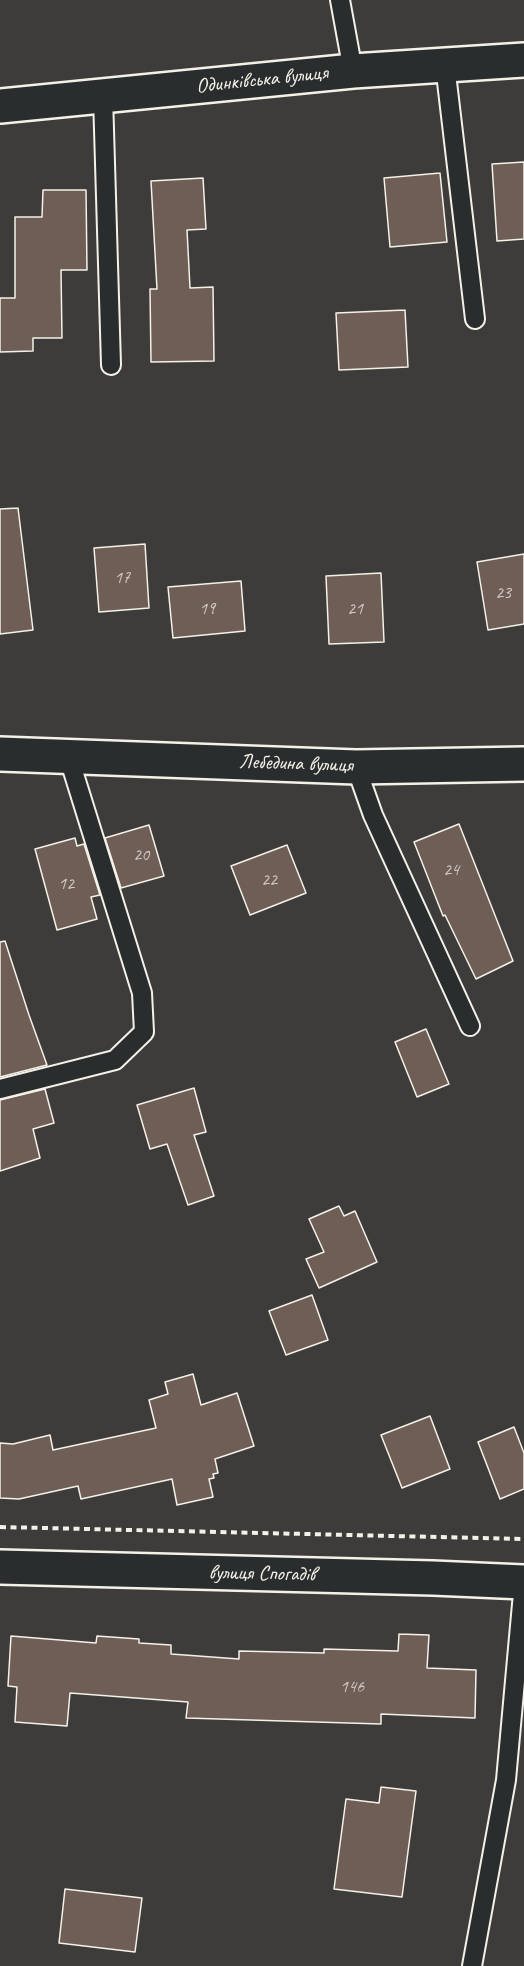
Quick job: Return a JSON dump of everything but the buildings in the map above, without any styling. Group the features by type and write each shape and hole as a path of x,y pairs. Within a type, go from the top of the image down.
{"street":[{"name":"Одинківська вулиця","path":"0,106 353,71 524,60"},
{"name":"Лебедина вулиця","path":"0,754 356,767 524,764"},
{"name":"вулиця Спогадів","path":"0,1567 524,1582"}],"lane":[{"path":"340,0 353,71"},
{"path":"445,65 475,319"},
{"path":"103,96 111,365"},
{"path":"0,1089 115,1060 144,1032 142,993 68,756"},
{"path":"356,767 373,815 470,1026"},
{"path":"472,1966 506,1780 524,1582"}],"path":[{"path":"0,1527 524,1539"}]}
